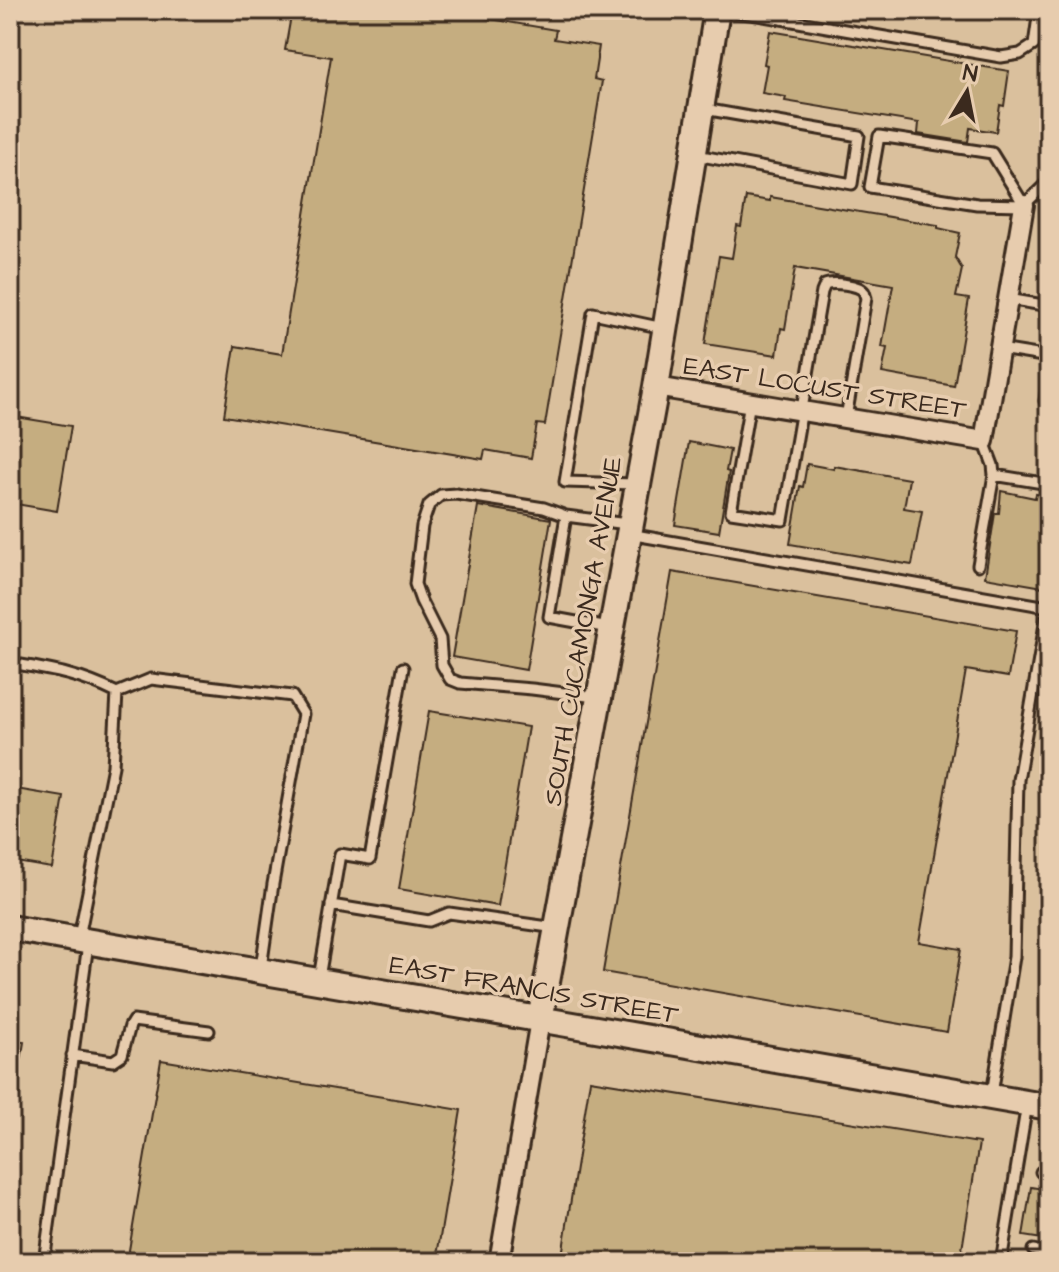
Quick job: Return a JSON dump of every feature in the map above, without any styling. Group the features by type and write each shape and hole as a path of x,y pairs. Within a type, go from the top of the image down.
{"street":[{"name":"SOUTH CUCAMONGA AVENUE","path":"499,1262 656,387 717,10"},
{"path":"984,441 1024,205"},
{"name":"EAST LOCUST STREET","path":"656,387 984,441"},
{"name":"EAST FRANCIS STREET","path":"10,928 1038,1106"}],"lane":[{"path":"717,10 758,12 1001,57 1020,54 1034,45 1039,10"},
{"path":"694,154 852,184 859,136 701,109"},
{"path":"1024,205 992,153 879,136 870,187 977,204 1024,205 1049,181"},
{"path":"750,402 731,512 783,520 822,292 825,285 831,283 860,288 866,298 846,418"},
{"path":"1008,299 1049,306"},
{"path":"638,484 565,482 593,313 666,328"},
{"path":"1000,349 1049,357"},
{"path":"1045,401 1049,376"},
{"path":"978,565 994,475 984,441"},
{"path":"994,475 1049,484"},
{"path":"599,698 460,683 450,679 442,665 440,639 415,584 422,526 429,505 441,495 456,494 544,508 630,530 1048,607 1018,780 1014,957 991,1097"},
{"path":"566,516 549,617 612,629"},
{"path":"10,663 68,673 94,681 117,693 151,679 292,696 303,714 261,971"},
{"path":"318,981 340,854 370,859 403,668"},
{"path":"44,1262 84,941 113,766 117,693"},
{"path":"331,905 429,921 449,913 557,928"},
{"path":"72,1055 113,1061 122,1055 133,1021 209,1031"},
{"path":"1001,1262 1038,1106"},
{"path":"1033,1250 1049,1253"}],"shaded area":[{"path":"10,10 1049,10 1049,1262 10,1262"}],"building":[{"path":"292,10 436,10 556,30 554,39 599,46 594,79 602,81 545,425 537,424 531,458 485,450 483,459 224,416 235,346 282,354 331,57 285,50"},
{"path":"770,31 1009,71 1004,106 1000,105 996,132 970,128 968,142 918,134 919,123 785,101 786,97 762,93"},
{"path":"746,197 770,201 770,197 938,225 938,228 960,233 955,257 962,269 956,297 969,299 954,386 882,373 887,348 882,347 893,285 795,268 785,329 781,328 777,355 705,344 719,256 732,258"},
{"path":"10,416 71,426 57,511 10,503"},
{"path":"689,442 730,450 719,532 675,525"},
{"path":"807,464 909,479 904,508 922,511 912,565 790,544"},
{"path":"1001,491 1035,498 1036,494 1049,496 1049,588 985,577"},
{"path":"478,506 551,519 526,670 452,657"},
{"path":"672,572 1016,631 1008,677 966,670 919,942 961,949 947,1032 603,972"},
{"path":"429,711 528,727 498,906 399,889"},
{"path":"10,788 64,797 52,868 10,861"},
{"path":"10,1040 24,1042 17,1085 10,1084"},
{"path":"161,1060 461,1110 436,1262 127,1262"},
{"path":"590,1080 979,1143 960,1262 561,1262"},
{"path":"1031,1187 1049,1190 1049,1240 1023,1236"}]}
